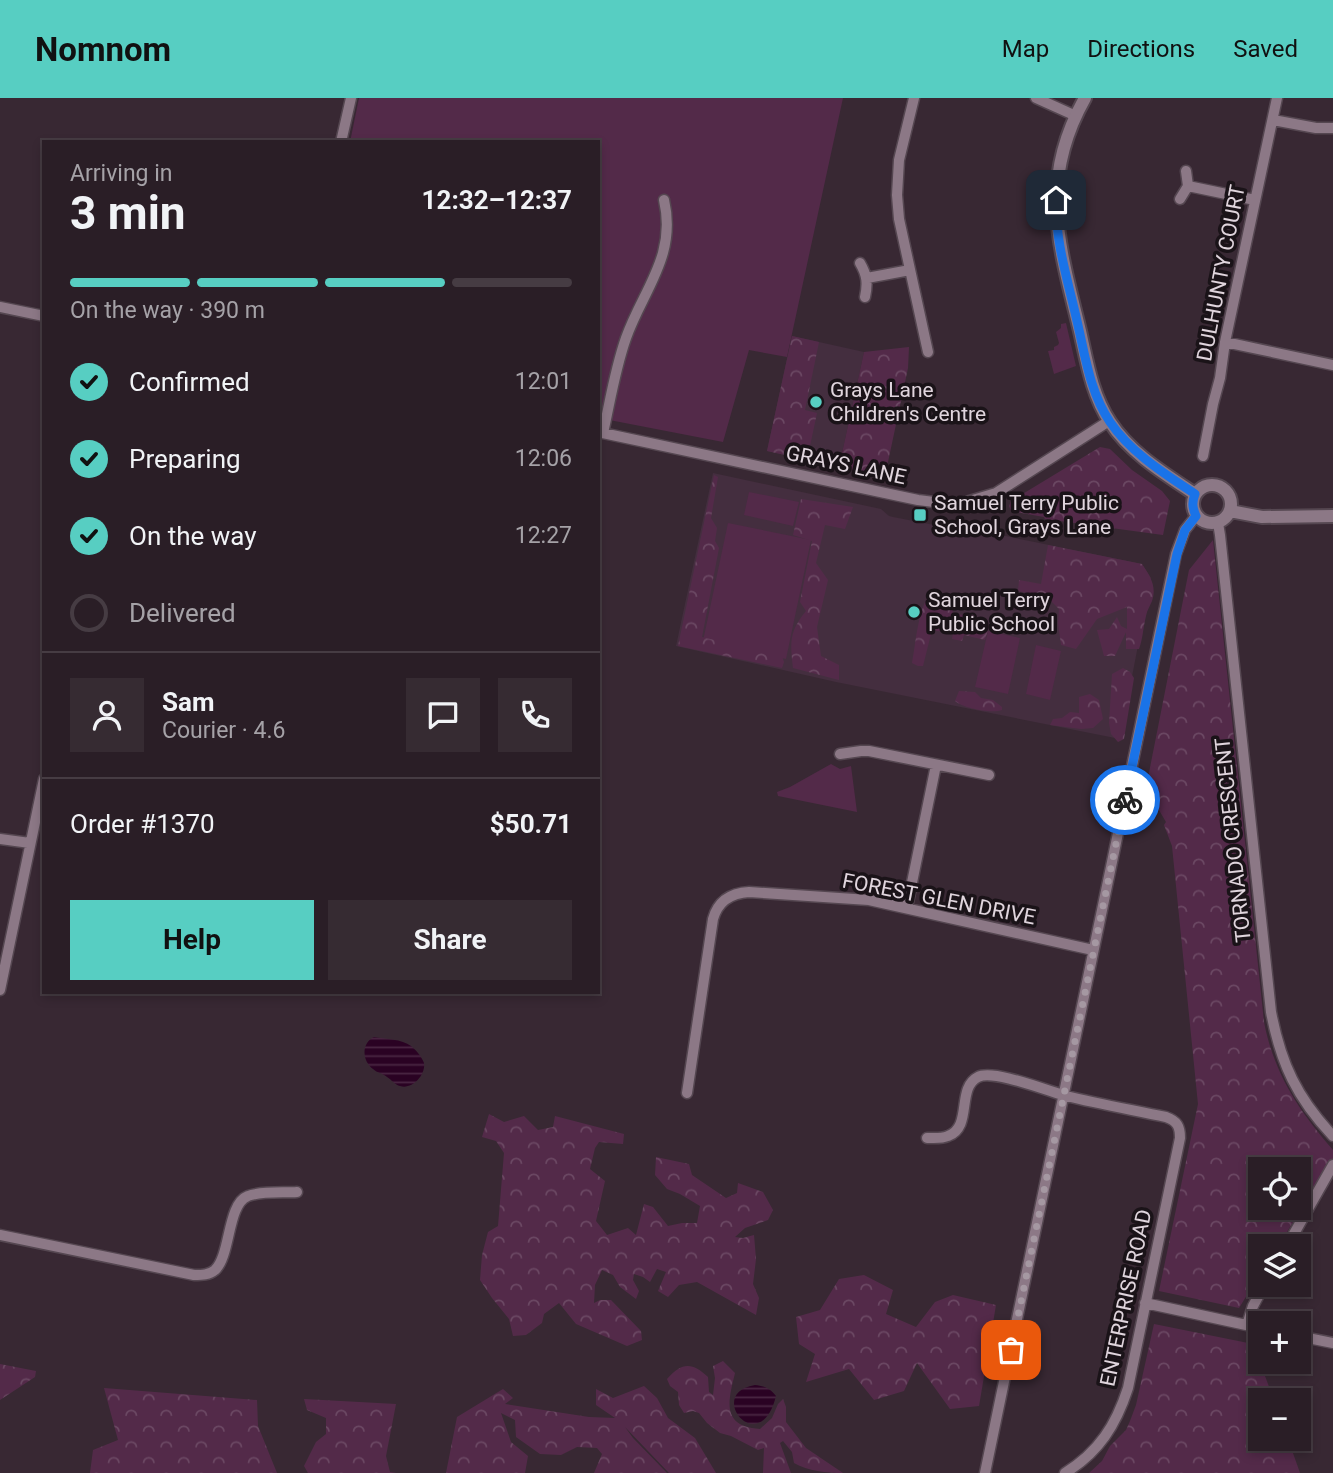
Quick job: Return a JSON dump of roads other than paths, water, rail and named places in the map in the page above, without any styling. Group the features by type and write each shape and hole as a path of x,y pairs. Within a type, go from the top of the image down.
{"street":[{"path":"341,140 351,98"},
{"path":"914,98 899,160 897,185 899,219 928,352"},
{"path":"1036,98 1076,116"},
{"path":"1085,98 1067,137 1060,163 1057,223 1061,253 1090,375 1109,421 1124,439 1166,475 1195,494"},
{"name":"DULHUNTY COURT","path":"1203,456 1277,98"},
{"path":"1273,120 1316,128 1333,128"},
{"path":"1180,199 1188,186 1186,171"},
{"path":"1188,186 1255,200"},
{"path":"601,433 626,336 650,288 662,255 668,221 664,200"},
{"path":"860,263 867,278 865,297"},
{"path":"867,278 910,270"},
{"path":"0,307 42,316"},
{"path":"1225,342 1333,365"},
{"name":"GRAYS LANE","path":"601,433 918,500 950,503 966,502 996,493 1109,421"},
{"path":"1211,484 1223,488 1231,498 1230,511 1218,523 1206,523 1196,516 1193,509 1195,494 1199,489 1211,484"},
{"path":"1230,511 1262,517 1333,516"},
{"path":"985,1473 1177,554 1185,530 1196,516"},
{"name":"TORNADO CRESCENT","path":"1218,523 1276,1040 1286,1069 1309,1108 1333,1136"},
{"path":"840,754 869,751 989,775"},
{"path":"906,908 936,765"},
{"path":"0,990 42,788"},
{"path":"0,839 30,843"},
{"name":"FOREST GLEN DRIVE","path":"687,1093 711,925 722,902 735,894 749,892 862,899 1093,950"},
{"path":"927,1138 945,1137 957,1130 962,1120 969,1087 980,1076 990,1075 1021,1082 1063,1095"},
{"name":"ENTERPRISE ROAD","path":"1063,1095 1166,1117 1174,1120 1180,1128 1128,1388 1117,1418 1106,1436 1092,1452 1065,1473"},
{"path":"1294,1234 1333,1165"},
{"path":"0,1235 204,1275 218,1267 242,1199 256,1194 297,1192"},
{"path":"1145,1303 1247,1325 1257,1297"},
{"path":"1311,1339 1333,1343"}],"place":[{"name":"Grays Lane Children's Centre","path":"816,402"},
{"name":"Samuel Terry Public School, Grays Lane","path":"920,515"},
{"name":"Samuel Terry Public School","path":"914,612"}]}
